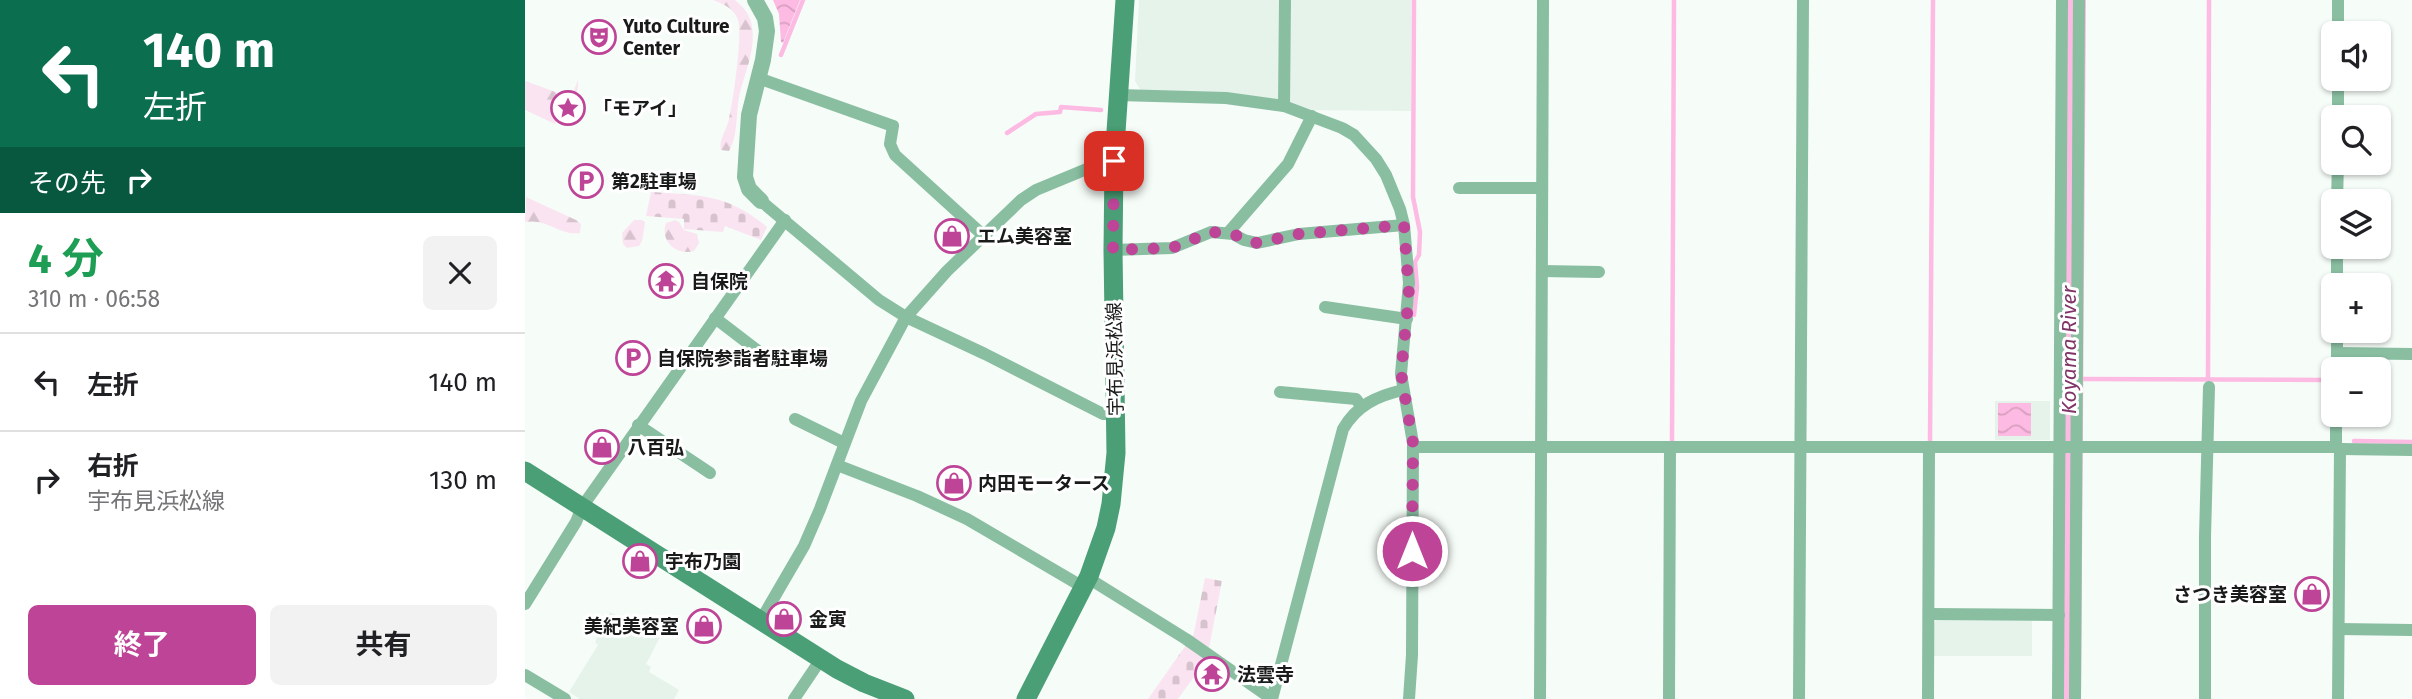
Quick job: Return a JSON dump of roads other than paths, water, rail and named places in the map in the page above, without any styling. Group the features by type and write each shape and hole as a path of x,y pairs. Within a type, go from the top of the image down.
{"main road":[{"name":"宇布見浜松線","path":"1026,699 1086,582 1098,552 1111,504 1116,453 1114,161 1125,0"},
{"path":"525,471 821,659 857,680 905,699"}],"street":[{"path":"755,0 765,18 767,31 750,115 744,167 746,183 761,201 870,295 906,317 1103,414 1115,414"},
{"path":"1284,106 1285,0"},
{"path":"1540,699 1543,0"},
{"path":"1799,699 1803,0"},
{"path":"2062,0 2070,235"},
{"path":"2075,699 2069,508 2070,235 2080,0"},
{"path":"2338,0 2338,21"},
{"path":"758,78 893,126 890,144 895,155 984,236"},
{"path":"1118,95 1226,98 1284,106 1354,135 1386,175 1404,225 1409,283 1401,373 1413,447 1412,655 1409,699"},
{"path":"1228,233 1288,164 1312,116"},
{"path":"761,620 804,546 861,401 906,317 941,278 1021,200 1036,190 1106,161 1114,161"},
{"path":"1459,188 1542,188"},
{"path":"525,604 576,522 582,507 785,220"},
{"path":"1113,250 1172,248 1211,232 1228,233 1257,243 1299,234 1404,225"},
{"path":"1542,271 1599,272"},
{"path":"1325,307 1407,319"},
{"path":"715,318 762,355"},
{"path":"2337,343 2337,357"},
{"path":"2337,353 2412,354"},
{"path":"2206,699 2205,537 2209,387"},
{"path":"837,465 967,519 1086,582 1186,639 1272,699 1343,429 1361,406 1375,398 1403,390"},
{"path":"1280,392 1356,399 1361,406"},
{"path":"795,419 844,443"},
{"path":"638,425 710,473"},
{"path":"2337,427 2338,699"},
{"path":"1413,447 2208,447 2412,450"},
{"path":"1669,699 1670,447"},
{"path":"1929,699 1930,447"},
{"path":"2058,699 2059,615 2069,508"},
{"path":"1929,614 2059,615"},
{"path":"2339,629 2412,630"},
{"path":"795,699 821,659"},
{"path":"525,675 565,699"}],"water":[{"path":"773,0 800,0 783,43 779,14"},
{"path":"1998,403 2031,403 2031,436 1998,436"}],"waterway":[{"path":"781,55 803,0"},
{"path":"1414,0 1413,197 1420,232 1419,255 1415,262 1417,287 1414,315"},
{"path":"1672,441 1674,0"},
{"path":"1930,441 1933,0"},
{"name":"Koyama River","path":"2067,699 2072,0"},
{"path":"2208,380 2209,0"},
{"path":"1007,133 1036,114 1060,112 1061,107 1101,110"},
{"path":"2082,379 2321,380"},
{"path":"2354,441 2412,442"}],"place":[{"name":"Yuto Culture Center","path":"599,37"},
{"name":"「モアイ」","path":"568,108"},
{"name":"第2駐車場","path":"586,181"},
{"name":"エム美容室","path":"952,236"},
{"name":"自保院","path":"666,281"},
{"name":"自保院参詣者駐車場","path":"633,358"},
{"name":"八百弘","path":"602,447"},
{"name":"内田モータース","path":"954,483"},
{"name":"宇布乃園","path":"640,561"},
{"name":"さつき美容室","path":"2312,594"},
{"name":"金寅","path":"784,619"},
{"name":"美紀美容室","path":"704,626"},
{"name":"法雲寺","path":"1212,674"}]}
